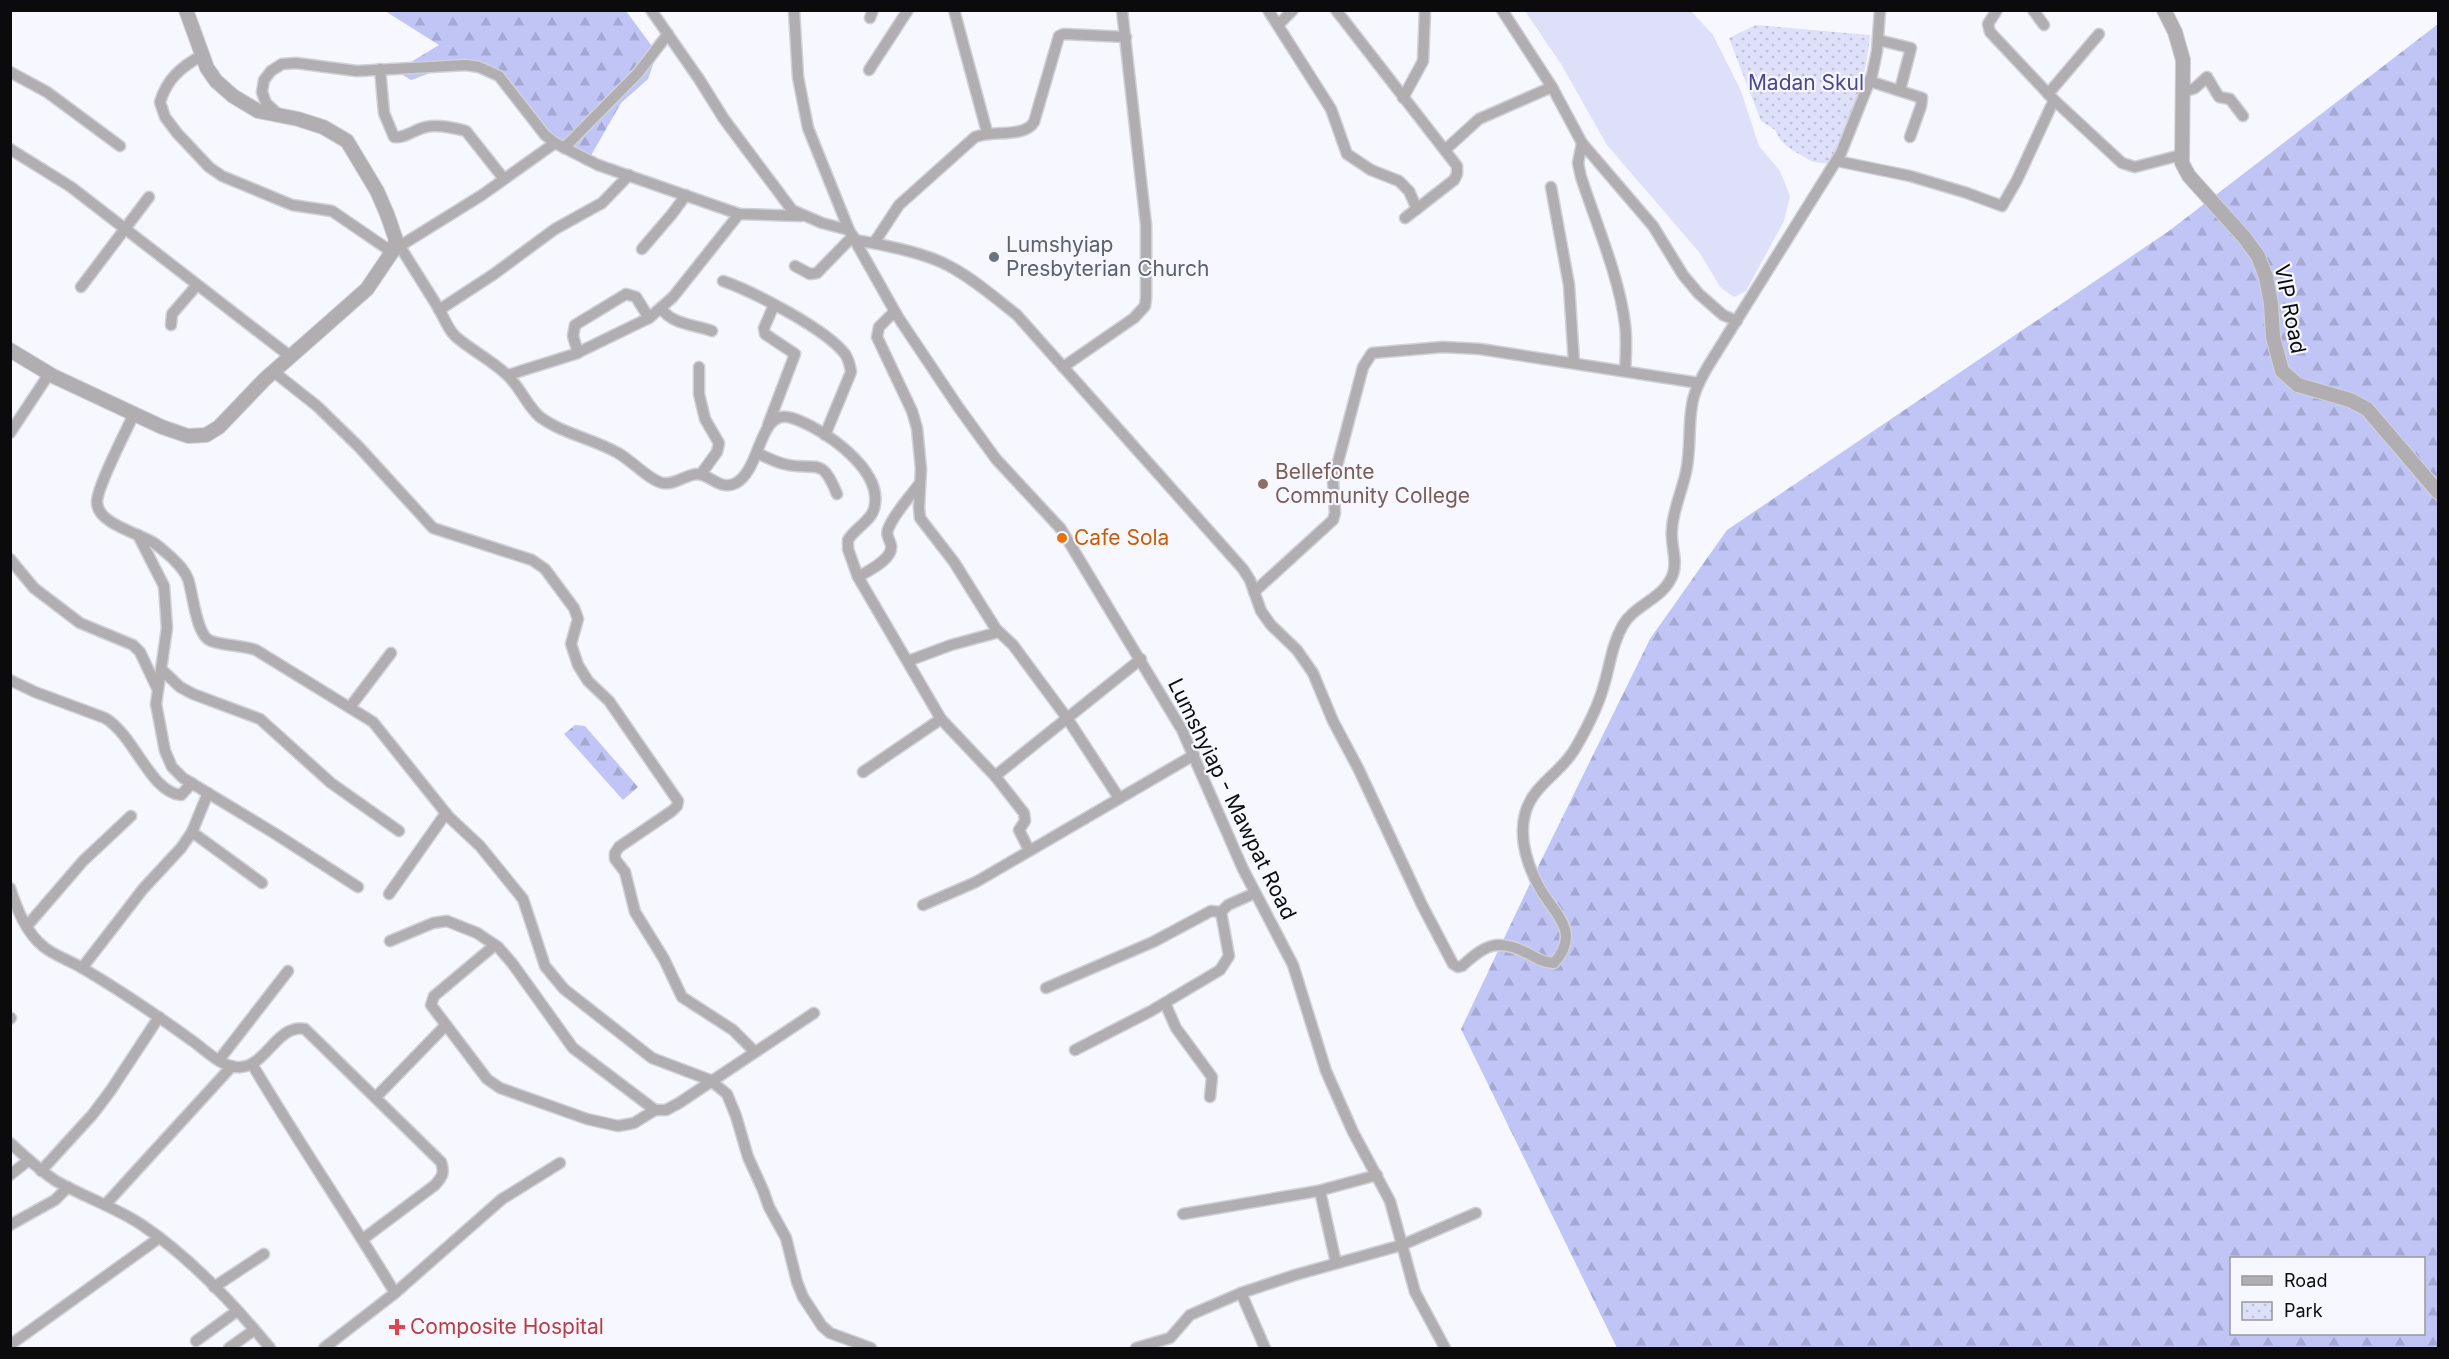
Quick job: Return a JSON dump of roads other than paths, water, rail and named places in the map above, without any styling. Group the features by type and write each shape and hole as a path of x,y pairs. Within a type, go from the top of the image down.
{"street":[{"path":"10,350 49,374 134,414 180,435 197,437 219,428 274,372 367,290 388,245 387,214 377,191 347,141 323,127 258,111 245,105 192,61 186,10"},
{"path":"651,10 752,159 792,210 801,216 874,243 947,264 1017,315 1243,569 1271,625 1297,650 1313,673 1333,721 1359,770 1422,905 1454,964 1458,967 1482,949 1499,944 1526,953 1541,962 1554,963 1563,953 1565,940 1563,922 1543,893 1528,862 1524,844 1524,818 1528,803 1535,791 1564,765 1584,731 1599,701 1615,642 1623,624 1633,613 1663,590 1674,573 1672,522 1686,474 1692,405 1699,383 1837,161 1869,81 1878,40 1880,10"},
{"name":"Lumshyiap - Mawpat Road","path":"794,10 801,103 817,154 852,235 894,312 996,459 1060,529 1141,659 1194,755 1255,893 1293,965 1326,1071 1353,1132 1394,1212 1415,1292 1445,1348"},
{"path":"869,70 908,10"},
{"path":"954,10 987,132"},
{"path":"1063,368 1134,318 1144,306 1146,225 1122,10"},
{"path":"1268,10 1331,109 1347,154 1371,170 1399,181 1409,191 1417,209"},
{"path":"1278,25 1293,10"},
{"path":"1336,10 1456,166 1457,174 1454,180 1405,219"},
{"path":"1403,98 1423,61 1425,10"},
{"path":"1502,10 1552,87 1582,143 1653,226 1683,275 1699,294 1723,315 1737,321"},
{"path":"1997,10 1988,24 1990,32 2051,97 2127,166 2149,164 2181,155"},
{"path":"2033,10 2044,25"},
{"name":"VIP Road","path":"2164,10 2180,45 2183,60 2182,163 2189,176 2244,237 2258,256 2266,277 2271,304 2272,337 2282,371 2298,385 2350,400 2367,409 2439,492"},
{"path":"388,245 560,145 638,73 668,34"},
{"path":"874,243 899,205 975,137 987,132 1030,129 1059,36 1064,34 1126,37"},
{"path":"1837,161 1910,176 2002,206 2017,180 2051,97 2099,34"},
{"path":"1878,40 1911,48 1900,90"},
{"path":"192,61 169,81 160,107 177,133 209,167 234,182 284,203 309,209 332,211 388,245 439,310 454,335 508,375 539,416 620,454 660,483 669,483 701,474 723,485 735,483 749,470 795,354 765,334 764,328 774,305"},
{"path":"279,116 266,103 262,92 264,80 276,67 289,63 357,71 466,65 490,71 499,76 535,125 560,145 598,165 738,214 801,216"},
{"path":"380,69 384,113 393,137 400,138 427,126 466,131 504,179"},
{"path":"10,72 47,92 120,146"},
{"path":"2182,92 2195,88 2207,77 2219,98 2230,99 2243,116"},
{"path":"1869,81 1922,98 1922,106 1910,137"},
{"path":"1445,150 1479,119 1552,87"},
{"path":"1582,143 1578,163 1581,177 1616,283 1622,310 1626,334 1625,371"},
{"path":"10,149 71,187 291,357"},
{"path":"439,310 494,274 555,229 602,203 629,175"},
{"path":"1551,187 1569,285 1574,363"},
{"path":"642,249 686,195"},
{"path":"81,287 126,230 148,197"},
{"path":"508,375 578,353 649,318 662,309 738,214"},
{"path":"795,266 810,274 817,273 852,235"},
{"path":"723,281 760,296 832,342 850,362 851,372 848,381 825,435"},
{"path":"171,325 172,314 197,285"},
{"path":"578,353 573,336 575,325 626,294 636,297 649,318"},
{"path":"662,309 669,317 712,331"},
{"path":"894,312 879,327 877,337 912,411 920,443 920,518 954,562 999,632 1013,645 1067,718 1119,798"},
{"path":"1254,592 1333,520 1335,513 1333,481 1363,367 1372,353 1443,347 1480,349 1699,383"},
{"path":"699,367 699,394 705,419 719,443 717,452 701,474"},
{"path":"274,372 317,405 433,528 532,560 545,569 557,583 578,618 571,644 578,665 588,681 609,701 678,801 672,812 619,847 615,853 615,859 625,872 635,912 664,959 682,997 734,1030 755,1052"},
{"path":"10,433 49,374"},
{"path":"134,414 100,489 97,502 100,514 153,542 182,568 188,579 201,631 206,638 256,650 373,722 446,813 480,846 524,899 545,966 564,989 652,1058 710,1080 727,1094 733,1106 748,1157 764,1190 768,1207 786,1238 803,1297 822,1326 830,1333 871,1348"},
{"path":"768,425 773,419 792,418 825,435 862,464 875,498 873,513 851,533 848,540 848,549 858,577 941,719 995,776 1024,813 1025,821 1019,830 1029,850"},
{"path":"757,453 784,464 816,465 831,478 837,494"},
{"path":"858,577 887,557 892,546 887,537 889,525 920,483"},
{"path":"138,535 164,586 167,605 167,627 156,704 165,751 172,767 192,783 358,887"},
{"path":"10,559 34,588 80,623 133,645 140,652 157,688"},
{"path":"908,661 951,645 999,632"},
{"path":"350,707 391,653"},
{"path":"995,776 1141,659"},
{"path":"160,669 180,687 193,694 260,719 331,783 399,831"},
{"path":"10,680 35,693 115,724 123,731 153,777 171,794 181,795 192,783"},
{"path":"863,772 941,719"},
{"path":"923,905 976,882 1194,755"},
{"path":"82,968 138,896 181,848 192,832 208,793"},
{"path":"389,894 446,813"},
{"path":"27,926 83,861 131,816"},
{"path":"192,832 262,883"},
{"path":"10,888 17,908 32,935 44,947 82,968 159,1017 219,1060 232,1066 252,1064 288,1031 297,1027 304,1029 376,1097 441,1162 444,1169 442,1177 435,1185 363,1239"},
{"path":"1221,912 1227,905 1255,893"},
{"path":"1046,988 1153,942 1211,911 1221,912"},
{"path":"1075,1050 1165,1003 1225,965 1229,956 1229,947 1221,912"},
{"path":"390,941 432,923 447,921 477,933 495,945 512,963 573,1048 656,1110"},
{"path":"495,945 434,996 431,1005 487,1079 500,1088 587,1119 618,1126 634,1123 656,1110 666,1110 814,1013"},
{"path":"219,1060 288,971"},
{"path":"1165,1003 1176,1028 1212,1077 1210,1097"},
{"path":"42,1171 93,1114 159,1017"},
{"path":"376,1097 446,1025"},
{"path":"252,1064 295,1138 363,1239 395,1293"},
{"path":"105,1205 232,1066"},
{"path":"10,1143 42,1171 141,1225 159,1238 214,1287 270,1348"},
{"path":"10,1175 29,1160"},
{"path":"324,1348 395,1293 502,1198 560,1163"},
{"path":"1183,1214 1320,1191 1377,1175"},
{"path":"10,1225 55,1200 68,1187"},
{"path":"1320,1191 1336,1263"},
{"path":"1136,1348 1170,1338 1190,1315 1241,1293 1271,1282 1402,1245 1476,1213"},
{"path":"10,1345 159,1238"},
{"path":"214,1287 264,1254"},
{"path":"1241,1293 1265,1348"},
{"path":"196,1341 237,1311"},
{"path":"229,1348 254,1330"}],"place":[{"name":"Lumshyiap Presbyterian Church","path":"994,257"},
{"name":"Bellefonte Community College","path":"1263,484"},
{"name":"Cafe Sola","path":"1062,538"},
{"name":"Composite Hospital","path":"397,1327"}],"park label":[{"name":"Madan Skul","path":"1806,83"}]}
